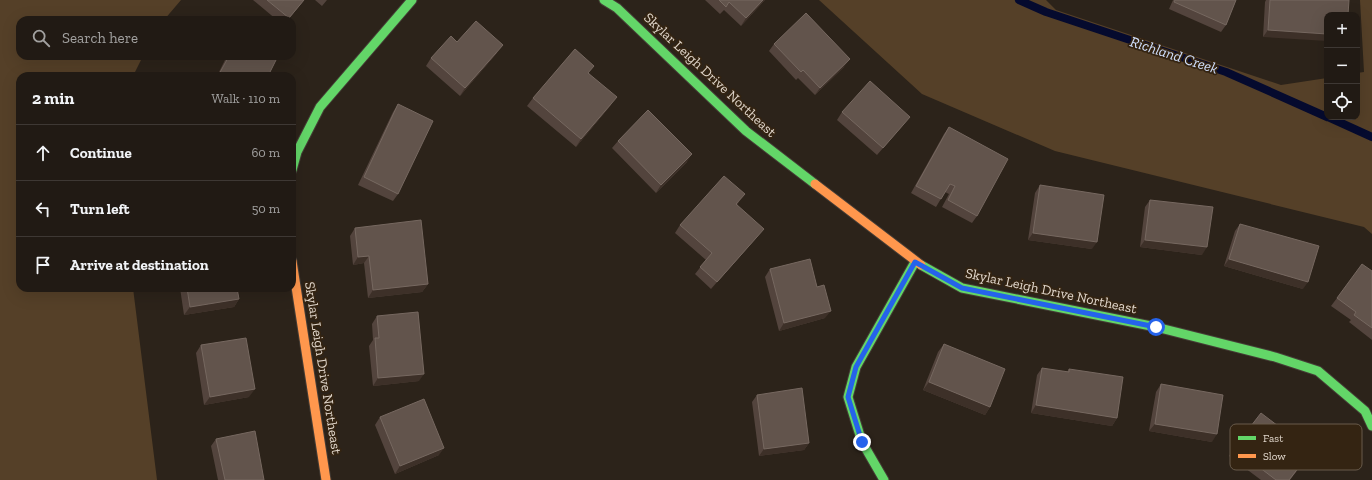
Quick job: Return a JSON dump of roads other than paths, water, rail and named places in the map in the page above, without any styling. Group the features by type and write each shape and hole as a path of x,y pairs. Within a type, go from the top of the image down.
{"street":[{"path":"296,156 320,107 412,0"},
{"name":"Skylar Leigh Drive Northeast","path":"604,0 617,8 746,131 915,262 962,288 1156,327 1275,357 1318,371 1365,411 1372,426"},
{"path":"884,480 862,442 848,397 856,367 915,262"},
{"name":"Skylar Leigh Drive Northeast","path":"296,287 326,480"}],"waterway":[{"name":"Richland Creek","path":"1019,0 1046,12 1226,72 1324,116"},
{"name":"Richland Creek","path":"1335,120 1372,137"}]}
